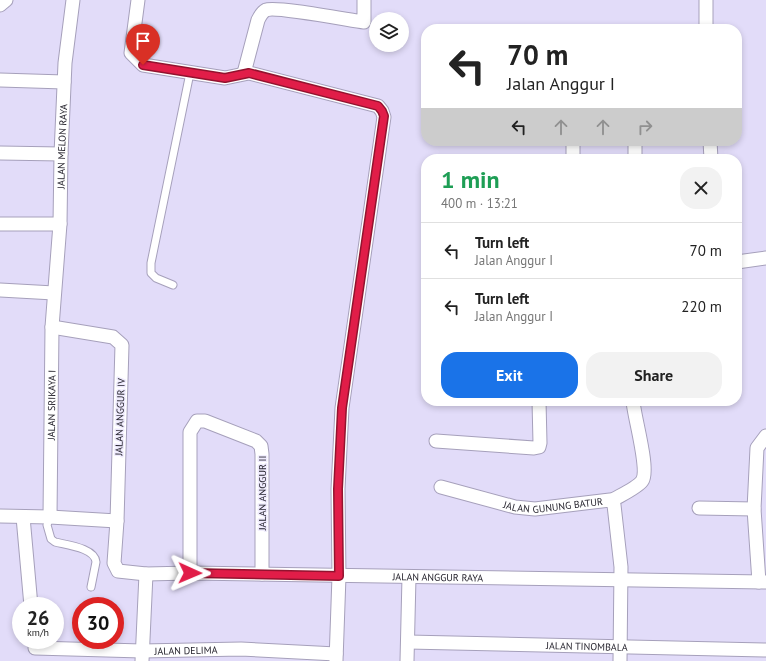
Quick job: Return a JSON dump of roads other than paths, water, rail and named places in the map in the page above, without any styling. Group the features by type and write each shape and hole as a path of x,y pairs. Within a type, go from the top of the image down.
{"street":[{"path":"0,5 6,0"},
{"name":"JALAN MELON RAYA","path":"54,293 60,224 65,63 73,0"},
{"path":"138,0 131,53 143,65 225,78 249,73 378,106 384,116 342,408 338,489 339,576 336,657"},
{"path":"244,73 258,20 266,10 281,10 364,22 364,0"},
{"path":"706,0 706,24"},
{"path":"0,80 64,82"},
{"path":"0,153 61,154"},
{"path":"0,224 60,224"},
{"path":"742,261 766,258"},
{"path":"0,290 54,293"},
{"name":"JALAN SRIKAYA I","path":"50,517 52,327 54,293"},
{"name":"JALAN ANGGUR IV","path":"52,327 113,337 122,344 117,522 114,564"},
{"path":"436,441 534,448 539,447 539,406"},
{"path":"611,501 636,485 642,480 644,474 642,444 636,424 634,406"},
{"name":"JALAN ANGGUR II","path":"190,573 190,432 196,421 205,421 256,441 261,446 262,574"},
{"path":"763,582 754,509 757,448 766,436"},
{"name":"JALAN GUNUNG BATUR","path":"441,487 515,507 535,509 610,500 614,505 622,580 620,661"},
{"path":"699,508 754,509"},
{"path":"0,516 50,517 117,522"},
{"path":"23,517 30,597"},
{"name":"JALAN ANGGUR RAYA","path":"114,564 118,571 146,574 190,573 763,582"},
{"path":"142,656 146,574"},
{"path":"407,661 409,577"},
{"name":"JALAN TINOMBALA","path":"408,642 766,650"},
{"name":"JALAN DELIMA","path":"35,650 142,656 241,650 336,657"}],"lane":[{"path":"173,285 156,278 151,273 151,263 190,73"},
{"path":"50,517 47,525 51,539 55,542 91,552 96,558 91,588"}]}
